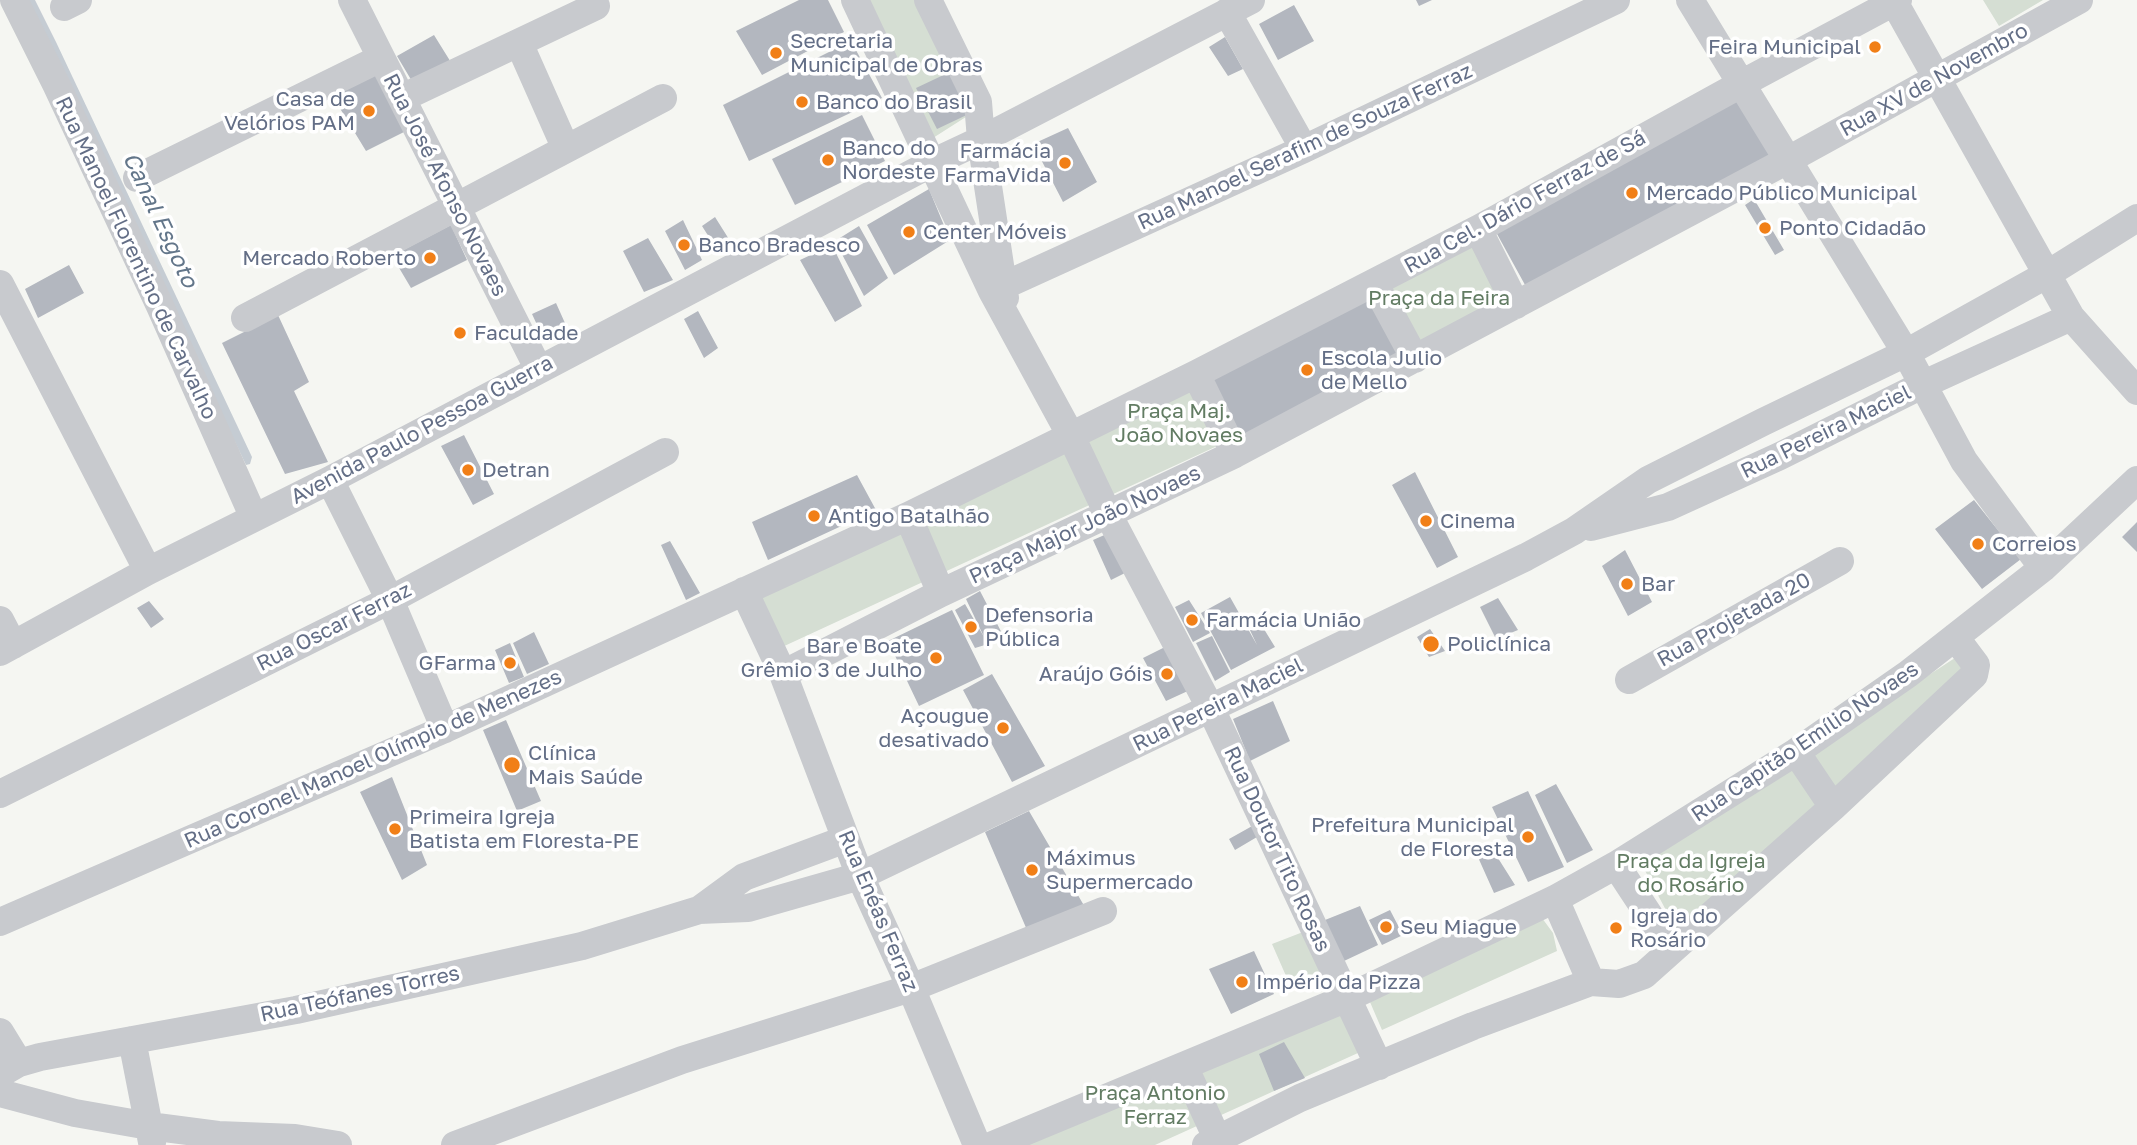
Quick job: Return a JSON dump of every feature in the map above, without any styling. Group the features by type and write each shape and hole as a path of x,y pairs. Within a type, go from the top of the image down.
{"street":[{"name":"Rua Manoel Florentino de Carvalho","path":"14,0 160,306 254,518"},
{"name":"Rua José Afonso Novaes","path":"352,0 539,370"},
{"name":"Rua Doutor Tito Rosas","path":"855,0 932,163 998,289 1010,324 1071,436 1108,514 1211,709 1379,1066"},
{"path":"928,0 975,91 980,115 969,146 998,289"},
{"name":"Rua Manoel Serafim de Souza Ferraz","path":"998,289 1304,149 1616,0"},
{"path":"1690,0 1906,353 1964,461 2043,568"},
{"name":"Rua XV de Novembro","path":"1788,160 2079,0"},
{"path":"1741,84 1895,1 1936,79 2071,317 2137,391"},
{"path":"402,99 596,6"},
{"name":"Avenida Paulo Pessoa Guerra","path":"6,649 148,572 330,480 932,163 1239,6"},
{"path":"1239,6 1304,149"},
{"path":"519,43 566,149"},
{"path":"138,178 381,58"},
{"name":"Rua Cel. Dário Ferraz de Sá","path":"1196,374 1478,229 1741,84"},
{"path":"245,318 663,98"},
{"path":"744,591 908,516 1196,374 1236,454 1788,160"},
{"name":"Rua Pereira Maciel","path":"699,910 748,908 860,876 1211,709 1526,557 1574,531 1648,481 1906,353 2046,275 2137,218"},
{"path":"1478,229 1516,305"},
{"path":"1374,283 1415,359"},
{"path":"0,284 148,572"},
{"name":"Rua Pereira Maciel","path":"1574,531 1668,507 2071,317"},
{"path":"1763,422 1780,456"},
{"name":"Rua Oscar Ferraz","path":"0,794 390,600 665,452"},
{"name":"Praça Major João Novaes","path":"783,674 941,593 1236,454"},
{"path":"330,480 390,600 445,729"},
{"name":"Rua Capitão Emílio Novaes","path":"993,1145 1347,998 1555,899 1616,865 1796,752 1908,674 2043,568 2137,480"},
{"path":"908,516 941,593"},
{"name":"Rua Projetada 20","path":"1629,680 1840,561"},
{"name":"Rua Enéas Ferraz","path":"744,591 783,674 860,876 977,1145"},
{"name":"Rua Coronel Manoel Olímpio de Menezes","path":"0,922 445,729 744,591"},
{"path":"0,620 6,649"},
{"path":"1184,1066 1214,1143 1300,1098 1473,1026 1591,982 1619,984 1644,975 1833,807 1974,675 1976,665 1955,637"},
{"path":"1796,752 1833,807"},
{"path":"699,910 744,877 846,839"},
{"path":"1616,865 1672,950"},
{"path":"1555,899 1591,982"},
{"name":"Rua Teófanes Torres","path":"4,1074 58,1053 296,1010 582,946 699,910"},
{"path":"455,1145 682,1060 911,988 1103,912"},
{"path":"0,1032 4,1074 75,1113 151,1135 295,1138 338,1145"},
{"path":"132,1040 151,1135"}],"green space":[{"path":"850,0 926,0 980,108 922,145"},
{"path":"1983,0 2043,0 1999,26"},
{"name":"Praça da Feira","path":"1477,240 1508,303 1420,348 1387,285"},
{"name":"Praça Maj. João Novaes","path":"1196,374 1228,441 780,648 755,589"},
{"name":"Praça da Igreja do Rosário","path":"1961,654 1973,670 1678,933 1641,863"},
{"path":"1542,918 1553,933 1557,951 1382,1030 1367,995"},
{"path":"1303,932 1322,973 1290,985 1272,944"},
{"name":"Praça Antonio Ferraz","path":"1340,986 1369,1048 1155,1145 994,1145"}],"shaded area":[{"path":"25,0 35,0 56,42 252,457 250,464 246,465"}],"building":[{"name":"Secretaria Municipal de Obras","path":"799,0 828,0 844,32 762,75 736,31"},
{"path":"1416,0 1432,0 1419,6"},
{"path":"1294,5 1314,41 1278,60 1259,24"},
{"path":"434,35 452,64 413,83 397,56"},
{"path":"1225,37 1243,69 1228,76 1209,47"},
{"name":"Banco do Brasil","path":"851,41 882,98 749,161 723,105"},
{"name":"Casa de Velórios PAM","path":"374,69 406,131 366,151 330,92"},
{"path":"952,71 973,112 937,129 916,88"},
{"name":"Mercado Público Municipal","path":"1734,90 1775,163 1530,294 1491,223"},
{"name":"Banco do Nordeste","path":"862,115 885,161 795,205 772,159"},
{"name":"Farmácia FarmaVida","path":"1068,128 1097,182 1063,202 1033,144"},
{"name":"Center Móveis","path":"929,189 950,240 894,275 867,225"},
{"name":"Ponto Cidadão","path":"1754,199 1784,250 1775,255 1745,205"},
{"path":"715,217 732,244 719,253 702,226"},
{"name":"Banco Bradesco","path":"683,220 702,260 685,270 665,231"},
{"name":"Mercado Roberto","path":"451,225 467,260 411,288 392,256"},
{"path":"859,226 888,278 864,296 835,241"},
{"path":"648,238 673,280 644,292 623,251"},
{"path":"832,245 862,306 835,322 800,260"},
{"path":"69,265 84,293 38,318 25,289"},
{"name":"Escola Julio de Mello","path":"1371,290 1408,360 1240,443 1207,379"},
{"path":"556,303 569,332 545,342 532,314"},
{"path":"698,311 718,348 704,358 684,319"},
{"path":"278,315 309,382 294,391 328,462 285,474 222,343"},
{"name":"Detran","path":"464,435 494,494 473,505 441,446"},
{"name":"Cinema","path":"1415,472 1458,557 1437,568 1392,485"},
{"name":"Antigo Batalhão","path":"857,475 876,510 768,560 752,522"},
{"name":"Correios","path":"1974,500 2021,559 1982,589 1935,529"},
{"path":"2137,522 2137,552 2122,537"},
{"path":"1109,533 1127,572 1111,580 1093,540"},
{"path":"670,541 700,593 686,600 661,545"},
{"name":"Bar","path":"1625,550 1652,602 1628,616 1602,566"},
{"path":"980,591 1005,639 975,648 955,610 965,604 984,637 966,599"},
{"path":"1230,597 1257,645 1248,626 1259,621 1275,647 1231,670 1201,613"},
{"path":"1498,598 1518,630 1496,639 1480,607"},
{"name":"Farmácia União","path":"1189,600 1210,633 1193,642 1175,607"},
{"path":"149,601 164,619 151,628 137,608"},
{"name":"Bar e Boate Grêmio 3 de Julho","path":"952,610 984,675 919,706 888,641"},
{"name":"Policlínica","path":"1430,629 1445,651 1429,657 1417,637"},
{"path":"534,632 549,664 527,674 513,643"},
{"path":"1212,636 1230,672 1215,681 1196,643"},
{"name":"GFarma","path":"510,643 524,677 509,683 495,650"},
{"name":"Araújo Góis","path":"1169,645 1190,690 1166,701 1143,658"},
{"name":"Açougue desativado","path":"992,674 1045,766 1012,782 963,690"},
{"path":"1273,701 1290,741 1250,761 1233,719"},
{"name":"Clínica Mais Saúde","path":"506,720 541,801 517,811 483,730"},
{"name":"Primeira Igreja Batista em Floresta-PE","path":"392,777 427,865 402,880 360,792"},
{"path":"1556,784 1593,850 1567,863 1535,795"},
{"name":"Prefeitura Municipal de Floresta","path":"1528,791 1564,867 1528,882 1492,807"},
{"name":"Máximus Supermercado","path":"1029,811 1086,909 1027,930 985,832"},
{"path":"1254,825 1257,837 1235,850 1229,839"},
{"path":"1491,847 1515,885 1494,893 1477,855"},
{"path":"1360,906 1378,945 1344,961 1325,920"},
{"name":"Seu Miague","path":"1390,910 1403,935 1382,945 1369,920"},
{"name":"Império da Pizza","path":"1254,951 1274,994 1231,1014 1209,969"},
{"path":"1284,1042 1305,1078 1274,1091 1259,1054"}],"place":[{"name":"Feira Municipal","path":"1875,47"},
{"name":"Secretaria Municipal de Obras","path":"776,53"},
{"name":"Banco do Brasil","path":"802,102"},
{"name":"Casa de Velórios PAM","path":"369,111"},
{"name":"Banco do Nordeste","path":"828,160"},
{"name":"Farmácia FarmaVida","path":"1065,163"},
{"name":"Mercado Público Municipal","path":"1632,193"},
{"name":"Ponto Cidadão","path":"1765,228"},
{"name":"Center Móveis","path":"909,232"},
{"name":"Banco Bradesco","path":"684,245"},
{"name":"Mercado Roberto","path":"430,258"},
{"name":"Faculdade","path":"460,333"},
{"name":"Escola Julio de Mello","path":"1307,370"},
{"name":"Detran","path":"468,470"},
{"name":"Antigo Batalhão","path":"814,516"},
{"name":"Cinema","path":"1426,521"},
{"name":"Correios","path":"1978,544"},
{"name":"Bar","path":"1627,584"},
{"name":"Farmácia União","path":"1192,620"},
{"name":"Defensoria Pública","path":"971,627"},
{"name":"Policlínica","path":"1431,644"},
{"name":"Bar e Boate Grêmio 3 de Julho","path":"936,658"},
{"name":"GFarma","path":"510,663"},
{"name":"Araújo Góis","path":"1167,674"},
{"name":"Açougue desativado","path":"1003,728"},
{"name":"Clínica Mais Saúde","path":"512,765"},
{"name":"Primeira Igreja Batista em Floresta-PE","path":"395,829"},
{"name":"Prefeitura Municipal de Floresta","path":"1528,837"},
{"name":"Máximus Supermercado","path":"1032,870"},
{"name":"Seu Miague","path":"1386,927"},
{"name":"Igreja do Rosário","path":"1616,928"},
{"name":"Império da Pizza","path":"1242,982"}],"water label":[{"name":"Canal Esgoto","path":"160,220"}]}
